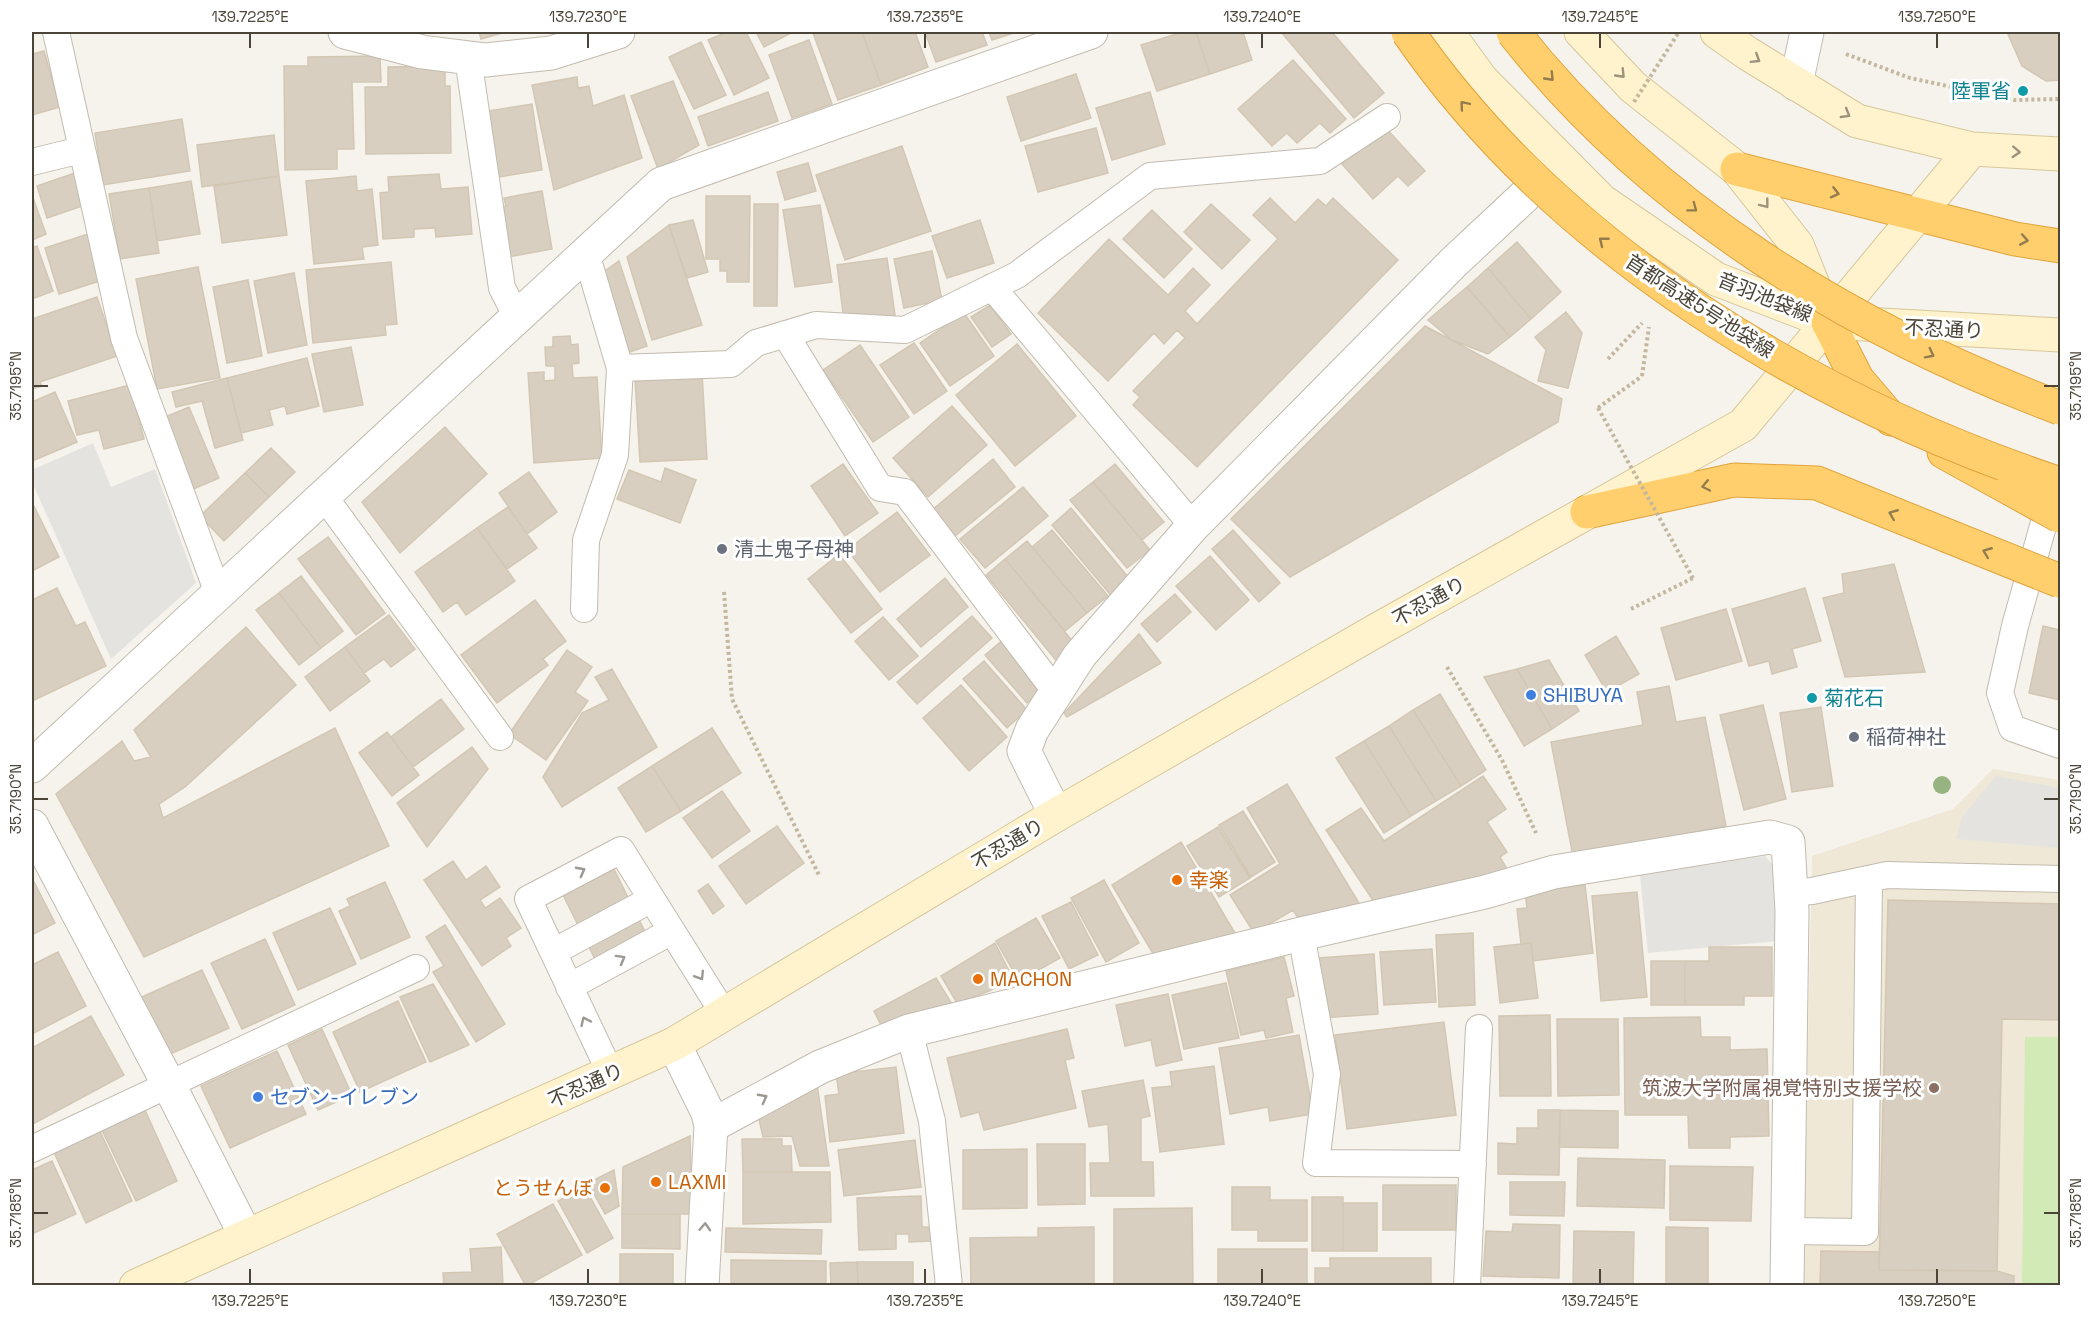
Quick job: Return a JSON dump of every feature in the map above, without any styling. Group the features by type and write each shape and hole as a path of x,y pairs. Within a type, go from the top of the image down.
{"highway":[{"name":"首都高速5号池袋線","path":"1408,32 1444,81 1484,129 1523,170 1624,258 1703,313 1807,374 1932,436 2058,483"},
{"path":"1513,32 1539,66 1596,125 1671,191 1744,246 1830,302 1938,358 2061,408"},
{"path":"1737,169 2015,238 2061,246"},
{"path":"1828,322 1857,379 1899,428 2061,516"},
{"path":"1587,512 1734,480 1817,483 2061,581"}],"main road":[{"name":"音羽池袋線","path":"1447,32 1481,79 1602,201 1716,279 1828,322"},
{"name":"音羽池袋線","path":"1581,32 1633,87 1737,169 1797,245 1828,322"},
{"path":"1717,32 1857,121 1972,149 2061,154"},
{"name":"不忍通り","path":"136,1286 166,1279 246,1236 674,1044 1056,815 1377,630 1743,425 1972,149"},
{"name":"不忍通り","path":"1828,322 2061,335"}],"street":[{"path":"345,32 421,42 468,58 486,60 550,53 618,32"},
{"path":"33,758 218,593 661,184 1091,32"},
{"path":"1796,84 1807,34"},
{"path":"1056,815 1024,751 1032,730 1080,655 1193,526 1454,262 1562,161"},
{"path":"32,826 246,1236"},
{"path":"711,1126 820,1067 909,1031 1301,934 1485,892 1554,872 1770,837 1788,842 1790,893 1787,1286"},
{"path":"674,1044 708,1113 711,1126 702,1286"}],"lane":[{"path":"56,32 124,338 218,593"},
{"path":"468,58 502,288 517,317"},
{"path":"620,368 731,364 756,343 816,325 905,330 1017,275 1150,176 1320,161 1387,117"},
{"path":"32,162 81,150"},
{"path":"584,609 586,540 615,455 620,368 586,253"},
{"path":"992,286 1193,526"},
{"path":"785,334 880,488 905,492 1056,692"},
{"path":"2058,483 2015,626 2000,693 2012,728 2061,745"},
{"path":"323,495 500,737"},
{"path":"611,1074 528,899 621,850 724,1014"},
{"path":"1790,893 1812,891 1887,876 2061,879"},
{"path":"1788,1231 1865,1232 1869,879"},
{"path":"549,945 648,893"},
{"path":"569,987 672,931"},
{"path":"1301,934 1327,1074 1316,1163 1473,1164"},
{"path":"32,1149 416,968"},
{"path":"1467,1286 1479,1028"},
{"path":"909,1031 932,1121 949,1286"}],"path":[{"path":"1807,34 1910,78 2014,100 2061,99"},
{"path":"1608,359 1644,320"},
{"path":"1631,609 1693,578 1598,408 1642,376"},
{"path":"724,592 732,699 819,875"},
{"path":"1447,667 1502,760 1554,872"}],"shaded area":[{"path":"93,443 111,487 155,469 196,583 111,659 32,482 32,470"},
{"name":"筑波大学附属視覚特別支援学校","path":"1993,769 2060,780 2060,1285 1803,1286 1812,856 1953,809"},
{"path":"1996,776 2060,788 2060,848 1956,839 1962,817"},
{"path":"1765,856 1778,871 1778,941 1648,953 1640,875"}],"green space":[{"path":"2025,1037 2060,1037 2060,1285 2022,1285"}],"building":[{"path":"479,32 506,32 481,39"},
{"path":"727,32 746,32 769,78 734,95 708,40"},
{"path":"756,32 793,32 764,47"},
{"path":"862,32 881,85 838,100 813,33"},
{"path":"862,32 915,32 928,67 881,85"},
{"path":"925,32 982,32 987,45 936,62"},
{"path":"989,32 1017,32 992,40"},
{"path":"1183,32 1196,32 1210,74 1157,91 1141,45"},
{"path":"1243,32 1252,60 1210,74 1196,33"},
{"path":"1281,32 1332,32 1384,93 1354,118"},
{"path":"2007,32 2060,32 2060,80 2046,81 2022,66"},
{"path":"809,40 832,104 792,118 769,55"},
{"path":"701,42 726,95 694,109 669,57"},
{"path":"44,51 60,107 32,115 32,54"},
{"path":"380,56 381,82 352,82 354,149 337,149 337,169 285,170 284,66 308,66 308,57"},
{"path":"1293,60 1346,119 1330,133 1320,123 1297,143 1287,133 1272,146 1238,109"},
{"path":"445,66 445,86 450,86 451,153 366,154 365,87 388,87 388,67"},
{"path":"1076,74 1091,118 1021,141 1007,97"},
{"path":"577,77 578,88 589,86 593,106 624,95 642,158 554,190 532,85"},
{"path":"673,81 699,145 658,169 631,96"},
{"path":"768,92 778,121 708,146 698,117"},
{"path":"1150,92 1165,144 1112,160 1096,108"},
{"path":"532,104 542,170 499,177 488,111"},
{"path":"182,119 190,171 103,185 95,133"},
{"path":"1384,126 1425,171 1408,186 1398,176 1373,199 1342,164"},
{"path":"1096,128 1108,173 1038,192 1025,146"},
{"path":"274,135 279,176 202,187 197,145"},
{"path":"902,146 931,231 845,260 816,175"},
{"path":"808,163 816,191 785,200 777,172"},
{"path":"75,173 85,205 47,218 37,186"},
{"path":"439,174 441,189 468,187 472,234 436,237 435,228 414,229 414,237 383,239 380,193 389,192 388,177"},
{"path":"279,176 287,235 222,243 214,186"},
{"path":"356,176 357,191 372,189 378,245 362,247 364,259 314,264 306,181"},
{"path":"191,181 200,234 157,241 149,188"},
{"path":"149,188 159,253 120,259 109,194"},
{"path":"542,191 552,249 503,258 494,209 506,206 504,198"},
{"path":"32,195 46,234 32,240"},
{"path":"706,196 750,196 749,282 727,282 727,271 720,271 720,259 706,259"},
{"path":"1270,198 1295,223 1318,199 1326,206 1333,198 1398,260 1197,467 1133,405 1140,397 1133,391 1185,338 1177,330 1164,344 1154,333 1108,381 1038,313 1109,239 1168,295 1193,268 1210,285 1185,311 1197,324 1278,239 1253,215"},
{"path":"754,204 778,204 777,306 754,306"},
{"path":"1211,204 1250,240 1222,269 1184,232"},
{"path":"820,205 832,282 795,287 783,210"},
{"path":"1152,210 1192,249 1164,278 1123,239"},
{"path":"693,220 708,272 687,278 669,225"},
{"path":"980,220 994,263 947,278 932,236"},
{"path":"669,225 702,325 652,340 627,257"},
{"path":"88,234 103,280 59,294 45,248"},
{"path":"1517,242 1561,292 1531,319 1488,268"},
{"path":"37,246 53,291 32,299 32,248"},
{"path":"932,251 942,300 904,308 894,259"},
{"path":"887,258 895,315 844,321 837,265"},
{"path":"619,261 647,346 621,355 599,275"},
{"path":"391,262 397,324 385,325 386,335 313,343 306,270"},
{"path":"198,267 220,378 157,389 136,279"},
{"path":"1488,268 1531,319 1510,337 1467,287"},
{"path":"294,273 307,345 268,353 254,281"},
{"path":"248,280 262,356 227,363 213,287"},
{"path":"1467,287 1510,337 1488,354 1452,340 1428,320"},
{"path":"97,297 117,356 40,382 42,386 32,389 32,319"},
{"path":"990,305 1011,334 992,347 971,317"},
{"path":"1566,312 1582,333 1568,388 1538,381 1546,350 1535,337"},
{"path":"964,313 994,356 950,386 920,343"},
{"path":"1425,326 1562,399 1558,422 1290,577 1231,519"},
{"path":"570,336 571,345 578,344 579,363 572,364 573,378 597,377 602,458 534,463 528,373 544,372 544,381 555,380 555,366 546,366 545,347 553,347 553,337"},
{"path":"914,343 947,391 914,414 880,365"},
{"path":"1017,344 1076,416 1015,466 956,395"},
{"path":"860,345 909,417 873,442 823,370"},
{"path":"351,347 363,405 324,412 312,354"},
{"path":"307,358 319,406 287,414 285,406 269,410 273,425 241,433 227,378"},
{"path":"702,373 707,459 640,462 635,378"},
{"path":"227,378 243,440 215,448 202,401 176,407 172,392"},
{"path":"130,385 144,439 104,449 99,430 77,435 68,401"},
{"path":"55,392 77,442 32,461 32,402"},
{"path":"952,406 987,445 928,497 893,458"},
{"path":"189,407 219,478 191,490 161,419"},
{"path":"445,427 487,474 400,553 362,502"},
{"path":"271,448 295,472 269,497 245,473"},
{"path":"993,459 1015,487 955,536 932,510"},
{"path":"843,464 878,513 845,536 811,486"},
{"path":"1115,464 1164,522 1142,540 1093,482"},
{"path":"665,468 696,480 680,523 617,499 629,470 661,482"},
{"path":"529,472 557,512 527,534 499,493"},
{"path":"245,473 269,497 224,541 200,516"},
{"path":"1093,482 1150,550 1127,568 1070,500"},
{"path":"1023,487 1048,516 985,568 960,539"},
{"path":"32,502 59,557 32,571"},
{"path":"508,507 537,548 507,569 477,528"},
{"path":"1071,508 1133,583 1114,599 1052,525"},
{"path":"897,512 930,555 880,592 847,550"},
{"path":"477,528 515,581 466,615 457,602 443,612 415,572"},
{"path":"1052,530 1108,596 1087,613 1032,547"},
{"path":"1233,530 1280,583 1259,602 1212,549"},
{"path":"328,537 385,613 356,635 298,559"},
{"path":"1027,541 1087,613 1065,631 1005,559"},
{"path":"839,554 882,609 851,633 808,579"},
{"path":"1210,556 1249,600 1216,630 1176,586"},
{"path":"1005,559 1078,648 1059,664 986,575"},
{"path":"1894,564 1925,672 1845,677 1823,598 1844,593 1842,574"},
{"path":"301,576 343,631 321,648 279,593"},
{"path":"945,578 968,607 921,647 897,619"},
{"path":"57,588 76,626 85,622 106,666 32,701 32,600"},
{"path":"1805,588 1821,641 1792,649 1797,667 1772,674 1769,661 1749,666 1732,609"},
{"path":"279,593 321,648 299,665 256,610"},
{"path":"1175,594 1191,612 1157,642 1141,624"},
{"path":"535,600 566,641 543,659 548,665 497,703 461,655"},
{"path":"1726,609 1742,661 1676,680 1661,628"},
{"path":"389,615 415,649 391,667 384,659 364,673 345,647"},
{"path":"972,616 992,638 917,704 897,682"},
{"path":"883,617 918,656 889,680 855,641"},
{"path":"2043,626 2060,630 2060,700 2029,693"},
{"path":"246,627 296,685 185,787 159,804 163,818 335,728 389,846 144,957 56,794 122,741 134,761 151,757 134,730"},
{"path":"1139,634 1161,663 1067,717 1064,713"},
{"path":"1616,636 1639,674 1607,692 1585,655"},
{"path":"1004,639 1045,686 1027,703 985,655"},
{"path":"345,647 370,681 330,711 305,677"},
{"path":"567,650 592,667 575,692 588,701 546,760 509,734"},
{"path":"1549,660 1579,711 1552,729 1517,669"},
{"path":"984,661 1027,710 1007,728 963,679"},
{"path":"612,669 657,747 562,807 543,777 582,713 609,700 595,677"},
{"path":"1517,669 1552,729 1524,746 1484,677"},
{"path":"961,685 1007,737 969,771 923,718"},
{"path":"1669,686 1676,722 1705,717 1726,826 1573,856 1551,742 1643,725 1637,692"},
{"path":"1440,694 1486,770 1461,786 1413,710"},
{"path":"441,699 464,729 413,767 391,737"},
{"path":"1763,705 1786,799 1744,810 1720,715"},
{"path":"1821,707 1833,786 1792,792 1780,713"},
{"path":"1413,710 1461,786 1436,801 1389,726"},
{"path":"1389,726 1436,801 1411,816 1364,741"},
{"path":"712,728 741,773 681,811 652,766"},
{"path":"387,732 419,775 392,796 359,753"},
{"path":"1364,741 1411,816 1384,833 1336,758"},
{"path":"472,747 488,769 427,847 397,803"},
{"path":"652,766 681,811 646,832 618,788"},
{"path":"1483,776 1506,809 1487,822 1507,852 1500,857 1507,869 1376,905 1326,830 1361,808 1384,841"},
{"path":"1287,784 1362,908 1300,921 1293,910 1254,933 1230,895 1280,864 1247,808"},
{"path":"722,791 750,831 712,858 683,818"},
{"path":"1243,811 1275,862 1251,877 1219,825"},
{"path":"777,826 804,863 746,904 719,866"},
{"path":"1218,827 1250,878 1219,897 1187,846"},
{"path":"1181,842 1235,933 1157,960 1112,885"},
{"path":"606,853 655,952 604,977 555,879"},
{"path":"453,861 466,880 486,866 500,887 480,900 485,908 500,898 521,928 506,938 511,946 482,966 424,880"},
{"path":"32,878 55,923 32,935"},
{"path":"1104,880 1139,943 1106,962 1071,898"},
{"path":"385,882 410,937 361,959 339,911 350,906 347,899"},
{"path":"708,884 724,906 713,914 698,891"},
{"path":"1585,885 1593,953 1533,961 1531,943 1521,944 1517,909 1527,908 1525,892"},
{"path":"1637,892 1647,997 1601,1001 1592,896"},
{"path":"1888,900 2060,904 2060,1020 2002,1019 1997,1271 1879,1270"},
{"path":"1071,902 1098,955 1069,969 1042,916"},
{"path":"330,908 356,964 298,990 273,933"},
{"path":"1036,918 1060,958 1019,981 996,941"},
{"path":"445,925 505,1024 476,1042 433,972 444,966 426,937"},
{"path":"1473,933 1475,1005 1439,1007 1436,935"},
{"path":"265,939 295,1005 242,1029 211,963"},
{"path":"995,943 1013,979 957,1003 941,976"},
{"path":"1531,943 1538,998 1500,1003 1494,947"},
{"path":"1709,947 1772,947 1772,996 1744,996 1744,1005 1685,1005 1685,961 1709,961"},
{"path":"1432,949 1436,1002 1384,1005 1380,952"},
{"path":"58,952 86,1006 32,1034 32,965"},
{"path":"1374,954 1378,1014 1322,1018 1318,958"},
{"path":"1284,957 1294,996 1286,998 1293,1032 1266,1038 1264,1030 1241,1035 1226,971"},
{"path":"1651,961 1685,961 1685,1005 1651,1005"},
{"path":"202,970 229,1028 168,1055 142,997"},
{"path":"936,978 952,1004 882,1027 874,1011"},
{"path":"1226,983 1239,1038 1184,1049 1172,995"},
{"path":"433,984 469,1045 430,1062 400,997"},
{"path":"1168,994 1182,1060 1156,1066 1151,1040 1125,1046 1116,1005"},
{"path":"398,1001 426,1062 360,1092 333,1032"},
{"path":"1550,1015 1551,1096 1500,1096 1499,1016"},
{"path":"91,1016 124,1075 33,1124 32,1048"},
{"path":"1700,1017 1701,1037 1730,1037 1730,1050 1767,1049 1769,1136 1730,1137 1730,1148 1689,1148 1688,1115 1625,1115 1624,1018"},
{"path":"1557,1019 1618,1019 1619,1095 1558,1096"},
{"path":"1444,1022 1456,1115 1347,1129 1335,1035"},
{"path":"322,1029 352,1095 318,1110 288,1045"},
{"path":"1067,1029 1074,1058 1065,1060 1076,1108 984,1130 979,1112 961,1117 947,1058"},
{"path":"1299,1035 1313,1114 1270,1121 1268,1107 1230,1114 1219,1048"},
{"path":"277,1051 306,1114 230,1148 201,1086"},
{"path":"1214,1066 1224,1144 1160,1152 1152,1088 1172,1086 1170,1072"},
{"path":"896,1067 904,1133 830,1142 825,1096 839,1094 836,1074"},
{"path":"1143,1080 1150,1116 1141,1118 1141,1162 1153,1162 1154,1196 1091,1196 1090,1163 1110,1163 1108,1124 1089,1127 1082,1091"},
{"path":"817,1084 829,1166 800,1166 792,1136 763,1137 758,1115"},
{"path":"144,1108 177,1181 136,1201 101,1128"},
{"path":"1538,1110 1560,1110 1559,1175 1498,1174 1498,1143 1517,1144 1517,1128 1538,1128"},
{"path":"1560,1110 1618,1111 1618,1148 1559,1147"},
{"path":"99,1129 132,1201 86,1223 53,1150"},
{"path":"690,1136 692,1214 622,1214 623,1167"},
{"path":"742,1139 782,1139 782,1146 791,1146 792,1172 743,1172"},
{"path":"915,1140 921,1187 844,1196 838,1150"},
{"path":"1037,1144 1085,1144 1085,1204 1038,1205"},
{"path":"1027,1149 1027,1208 963,1209 963,1150"},
{"path":"1578,1158 1665,1160 1664,1208 1577,1206"},
{"path":"52,1161 76,1214 32,1234 32,1170"},
{"path":"1670,1166 1753,1167 1751,1221 1670,1220"},
{"path":"614,1170 619,1206 605,1214 588,1183"},
{"path":"743,1172 830,1172 831,1222 743,1224"},
{"path":"1510,1182 1565,1182 1564,1216 1510,1215"},
{"path":"1383,1185 1456,1185 1456,1230 1383,1230"},
{"path":"584,1186 613,1238 587,1253 558,1201"},
{"path":"1232,1187 1270,1187 1270,1200 1307,1200 1307,1241 1258,1241 1258,1230 1232,1230"},
{"path":"921,1196 922,1227 932,1227 932,1241 909,1242 909,1234 896,1234 896,1249 859,1250 857,1198"},
{"path":"1312,1197 1343,1197 1343,1251 1312,1251"},
{"path":"1343,1203 1377,1203 1377,1251 1343,1251"},
{"path":"553,1204 582,1255 526,1286 497,1234"},
{"path":"1192,1208 1193,1286 1114,1286 1114,1209"},
{"path":"622,1214 680,1214 680,1249 622,1248"},
{"path":"1513,1224 1560,1225 1559,1278 1483,1276 1486,1231 1512,1232"},
{"path":"1094,1227 1094,1286 971,1286 970,1238 1038,1237 1038,1228"},
{"path":"1666,1227 1708,1228 1708,1286 1666,1286"},
{"path":"726,1228 822,1230 821,1254 725,1252"},
{"path":"1574,1231 1634,1232 1633,1286 1573,1286"},
{"path":"501,1247 503,1286 444,1286 443,1273 472,1272 470,1249"},
{"path":"1218,1249 1307,1249 1307,1286 1218,1286"},
{"path":"1821,1251 1879,1252 1879,1270 1997,1271 2014,1276 2014,1286 1820,1286"},
{"path":"620,1254 673,1254 673,1286 620,1286"},
{"path":"1330,1258 1431,1258 1431,1286 1315,1286 1315,1268 1330,1268"},
{"path":"731,1260 826,1261 826,1286 731,1286"},
{"path":"857,1262 858,1286 831,1286 830,1263"},
{"path":"857,1262 913,1262 913,1286 858,1286"}],"place":[{"name":"陸軍省","path":"2023,91"},
{"name":"清土鬼子母神","path":"722,549"},
{"name":"SHIBUYA","path":"1531,695"},
{"name":"菊花石","path":"1812,698"},
{"name":"稲荷神社","path":"1854,737"},
{"name":"幸楽","path":"1177,880"},
{"name":"MACHON","path":"978,979"},
{"name":"筑波大学附属視覚特別支援学校","path":"1934,1088"},
{"name":"セブン-イレブン","path":"258,1097"},
{"name":"LAXMI","path":"656,1182"},
{"name":"とうせんぼ","path":"605,1188"}]}
